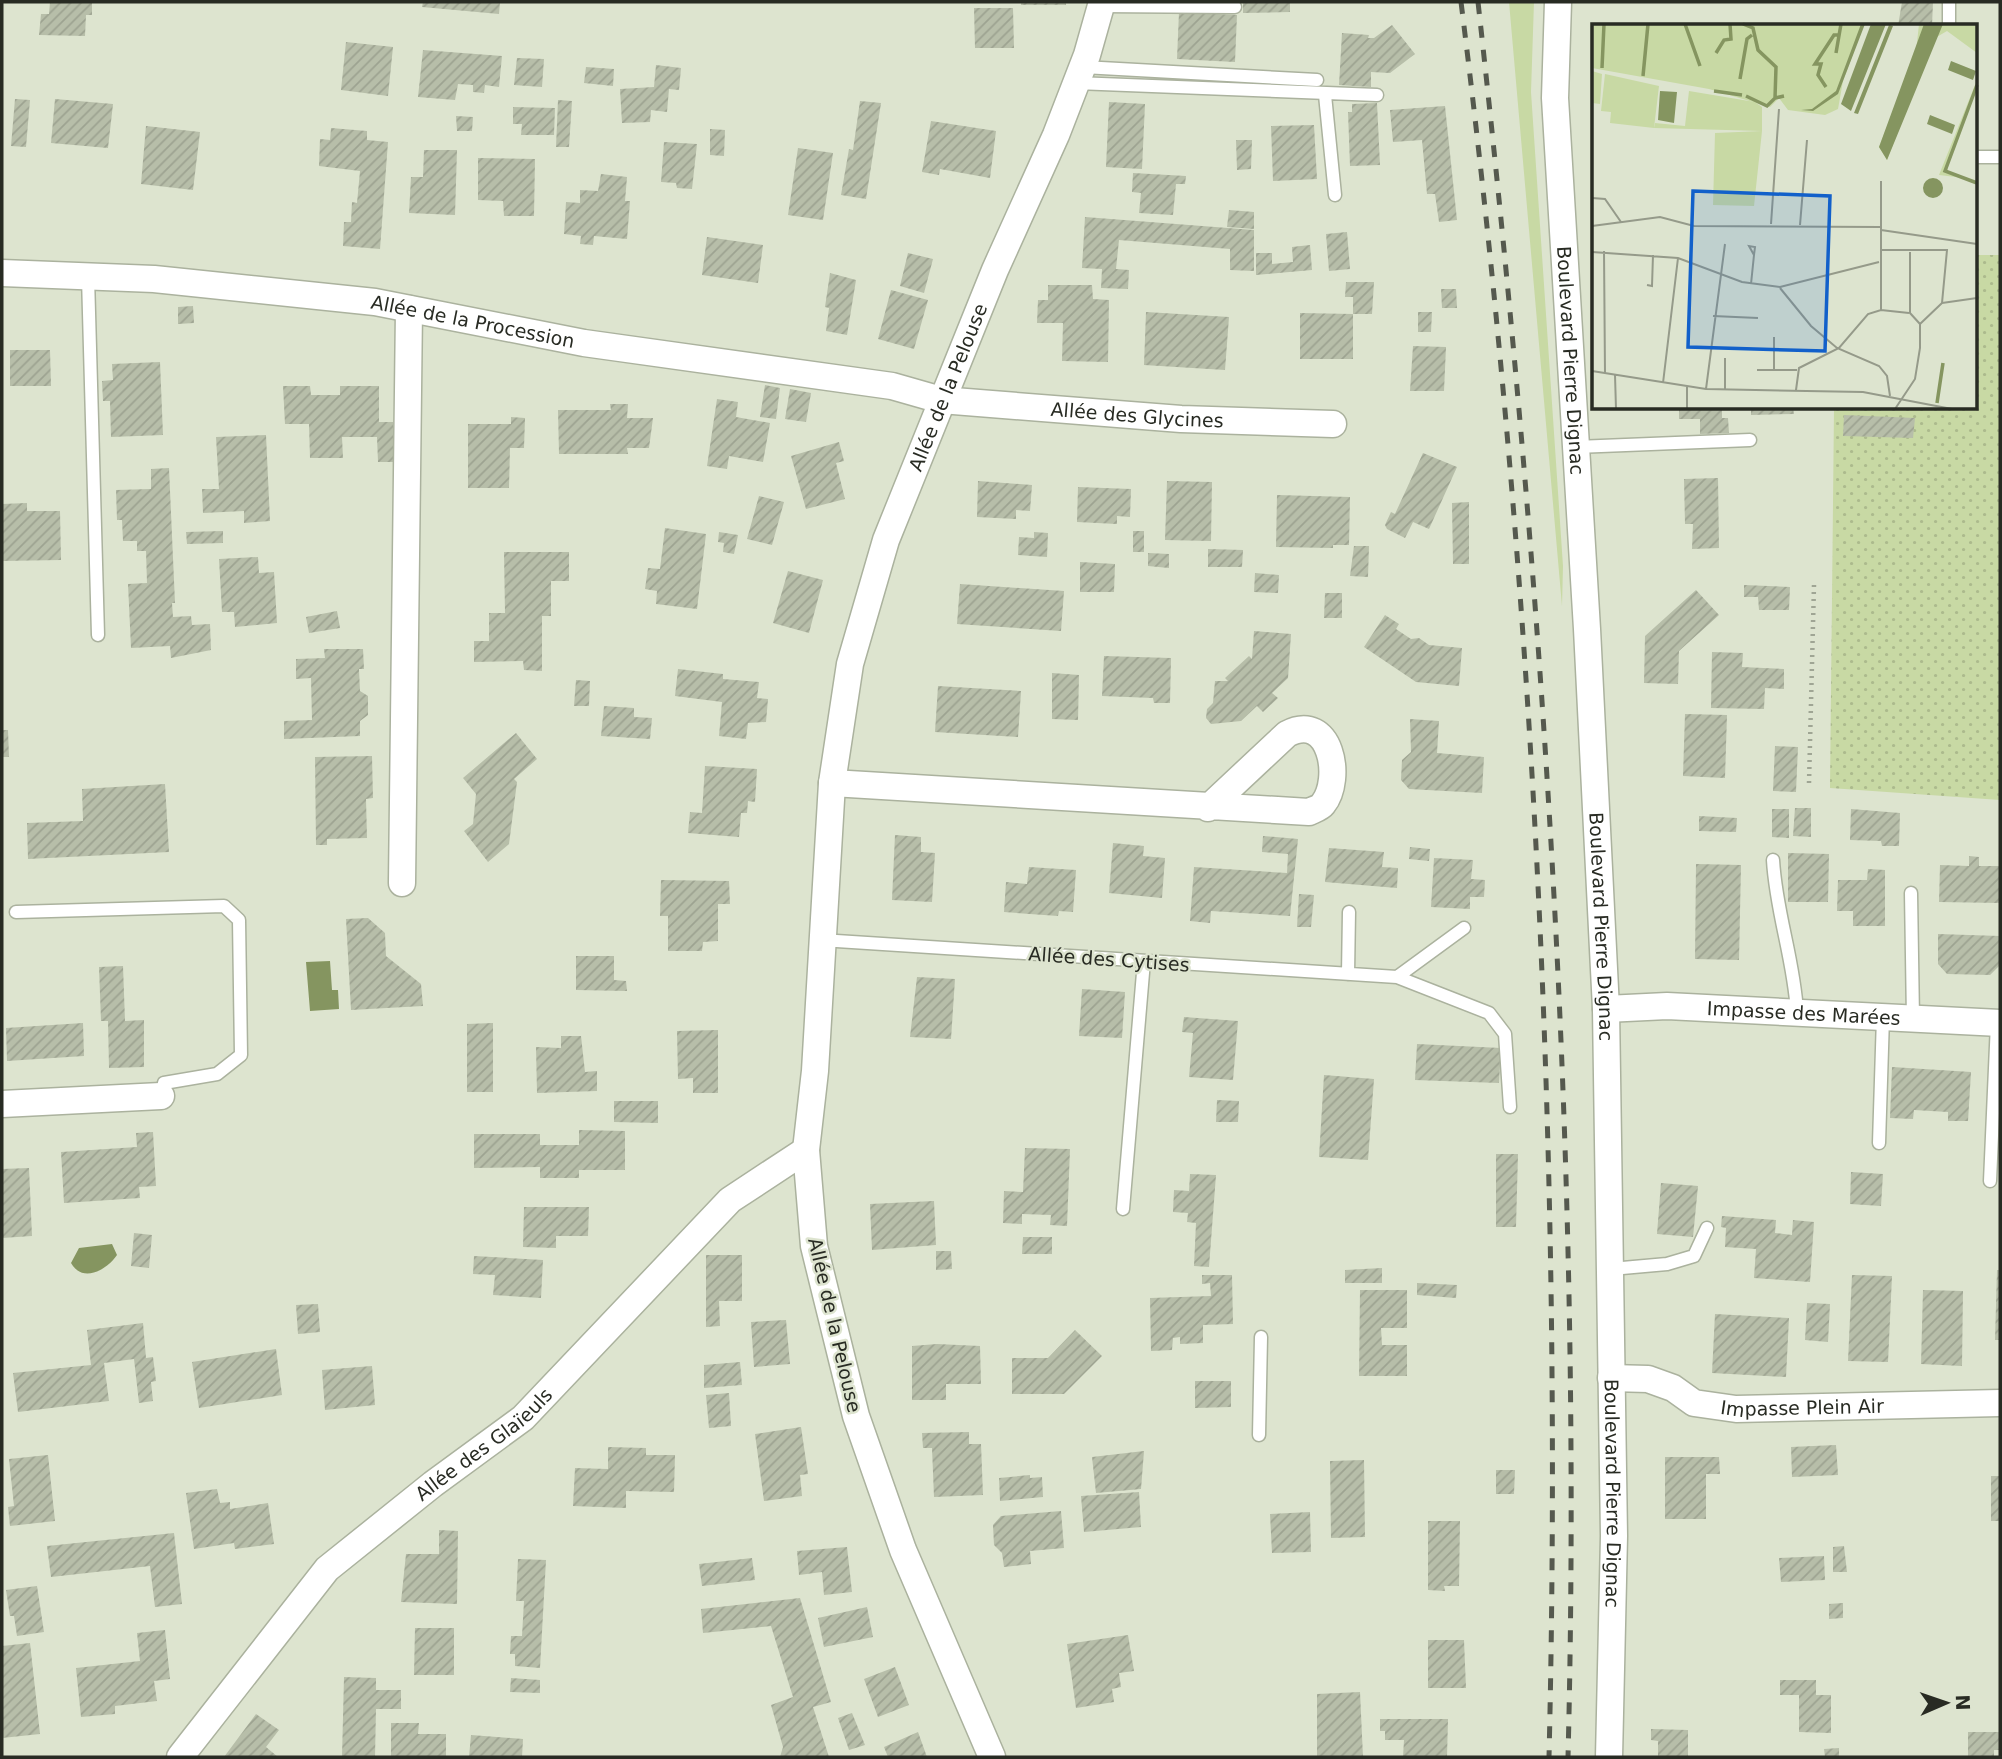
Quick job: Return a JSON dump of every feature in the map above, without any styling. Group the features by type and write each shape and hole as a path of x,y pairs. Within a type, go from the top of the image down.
{"street":[{"name":"Boulevard Pierre Dignac","path":"1558,2 1555,97 1606,1009 1614,1536 1609,1757"},
{"name":"Allée de la Pelouse","path":"992,1757 903,1550 856,1416 814,1246 806,1150 815,1071 832,783 853,652 886,540 941,400 1080,75 1102,4"},
{"name":"Allée de la Procession","path":"2,273 154,279 375,302 584,343 892,386 941,400"},
{"path":"402,883 409,309"},
{"name":"Allée des Glycines","path":"941,400 1181,419 1334,424"},
{"path":"832,783 1208,808 1309,813 1322,805 1330,789 1331,764 1326,741 1314,730 1300,728 1287,734 1208,808"},
{"name":"Impasse des Marées","path":"1606,1009 1667,1006 1999,1023"},
{"path":"2,1104 161,1096"},
{"name":"Allée des Glaïeuls","path":"180,1757 327,1569 433,1483 523,1418 730,1200 806,1150"},
{"name":"Impasse Plein Air","path":"1611,1378 1648,1379 1673,1388 1694,1403 1735,1409 2000,1403"}],"lane":[{"path":"1949,2 1949,24"},
{"path":"1102,4 1235,8"},
{"path":"1080,75 1317,80"},
{"path":"1080,75 1325,95 1377,95"},
{"path":"1325,95 1335,195"},
{"path":"1978,157 2000,157"},
{"path":"88,277 97,635"},
{"path":"1576,447 1749,440"},
{"path":"1773,860 1775,899 1794,970 1797,1012"},
{"path":"1911,893 1913,1019"},
{"path":"16,912 224,906 239,920 241,1055 217,1074 164,1083 161,1096"},
{"path":"1348,974 1349,912"},
{"path":"1397,977 1464,928"},
{"name":"Allée des Cytises","path":"821,940 1397,977 1489,1013 1505,1034 1510,1107"},
{"path":"1123,1209 1144,961"},
{"path":"1879,1143 1883,1017"},
{"path":"1990,1181 1999,1023"},
{"path":"1611,1269 1667,1264 1694,1256 1707,1227"},
{"path":"1259,1435 1261,1337"}],"path":[{"path":"1809,783 1814,584"}],"shaded area":[{"path":"1509,2 1534,2 1531,92 1563,566 1562,606"},
{"path":"1978,255 2000,255 2000,800 1830,788 1834,410 1978,410"},
{"path":"330,961 332,990 338,990 339,1009 310,1011 306,962"},
{"path":"112,1244 117,1255 101,1270 81,1272 71,1263 79,1248"}],"building":[{"path":"50,2 92,2 92,15 86,15 85,36 39,35 41,14 49,14"},
{"path":"423,2 500,2 499,14 422,7"},
{"path":"1021,2 1066,2 1066,5 1021,5"},
{"path":"1243,2 1290,2 1290,12 1243,13"},
{"path":"1902,2 1933,2 1932,24 1898,24"},
{"path":"974,8 1013,8 1014,48 975,48"},
{"path":"1179,12 1237,15 1235,62 1177,59"},
{"path":"1392,25 1415,54 1390,73 1371,72 1371,87 1339,85 1342,33 1369,35 1368,38 1374,38"},
{"path":"346,42 393,47 388,96 341,90"},
{"path":"423,50 502,56 499,87 485,85 484,93 473,92 473,85 458,84 455,100 418,97"},
{"path":"517,58 544,59 542,87 514,85"},
{"path":"656,65 681,68 679,90 669,89 667,112 651,110 650,122 622,123 620,89 654,87"},
{"path":"586,67 614,69 613,86 584,83"},
{"path":"15,99 30,100 26,147 11,146"},
{"path":"55,99 113,104 108,148 51,143"},
{"path":"558,100 572,101 569,147 556,147"},
{"path":"860,101 881,103 866,199 841,195 849,149 853,150"},
{"path":"1109,102 1145,104 1142,169 1106,167"},
{"path":"1377,103 1380,165 1350,166 1348,112 1352,112 1352,104"},
{"path":"1445,106 1457,220 1439,222 1435,194 1427,194 1422,140 1393,142 1390,110"},
{"path":"513,107 555,108 554,135 521,135 522,124 513,124"},
{"path":"456,116 473,117 472,131 457,131"},
{"path":"931,121 996,131 990,178 940,169 939,175 922,172"},
{"path":"1314,125 1317,179 1273,181 1271,126"},
{"path":"146,126 200,132 193,190 141,184"},
{"path":"331,128 367,131 367,140 388,142 380,249 343,246 344,222 351,222 352,202 357,203 360,171 319,166 320,139 330,140"},
{"path":"710,129 725,130 724,156 710,155"},
{"path":"1236,140 1252,140 1251,169 1237,170"},
{"path":"664,142 697,144 692,189 677,188 676,183 661,182"},
{"path":"798,148 833,153 823,220 788,215"},
{"path":"424,150 457,150 455,215 409,213 411,177 423,177"},
{"path":"478,158 535,159 534,216 504,216 503,201 478,200"},
{"path":"1133,173 1186,176 1185,184 1176,184 1173,215 1139,213 1141,193 1132,192"},
{"path":"601,174 627,177 625,201 630,201 627,239 594,236 593,245 580,244 581,236 564,234 566,202 580,203 580,190 598,191"},
{"path":"1229,210 1254,212 1254,229 1227,227"},
{"path":"1085,217 1254,230 1254,271 1230,270 1230,249 1119,240 1116,269 1129,270 1128,289 1101,288 1102,269 1082,268"},
{"path":"1347,232 1350,269 1329,271 1326,234"},
{"path":"707,237 763,245 758,283 702,275"},
{"path":"1310,245 1312,270 1256,275 1256,253 1272,253 1272,264 1293,262 1292,247"},
{"path":"908,253 933,259 924,293 900,286"},
{"path":"830,273 856,280 847,335 826,331 829,308 825,307"},
{"path":"1346,282 1374,282 1372,314 1353,314 1353,297 1345,297"},
{"path":"1048,285 1092,285 1093,299 1109,300 1108,362 1062,361 1063,323 1037,323 1038,300 1048,300"},
{"path":"1441,289 1456,289 1457,308 1442,308"},
{"path":"891,290 928,300 914,349 878,339"},
{"path":"193,306 194,323 178,324 178,307"},
{"path":"1146,312 1229,317 1225,370 1144,365"},
{"path":"1418,312 1432,312 1431,332 1418,332"},
{"path":"1300,313 1353,314 1353,359 1300,359"},
{"path":"1413,346 1446,347 1444,391 1410,391"},
{"path":"10,350 50,350 51,386 10,386"},
{"path":"160,362 163,435 111,437 110,401 103,401 102,381 113,380 112,364"},
{"path":"765,385 780,388 776,419 760,417"},
{"path":"283,386 310,386 311,395 340,395 340,386 379,386 379,422 393,422 394,462 378,462 377,437 342,437 343,458 310,458 309,424 285,424"},
{"path":"790,389 811,393 806,422 785,419"},
{"path":"717,399 738,402 736,417 770,423 763,462 729,456 727,469 707,466"},
{"path":"610,404 628,404 627,418 653,418 649,448 627,448 628,454 559,454 558,410 611,410"},
{"path":"1679,410 1722,410 1722,418 1728,418 1729,433 1700,434 1700,419 1679,419"},
{"path":"1751,410 1793,410 1794,414 1751,415"},
{"path":"1844,415 1915,418 1913,438 1843,436"},
{"path":"511,417 525,418 524,448 510,448 509,488 468,488 468,424 511,424"},
{"path":"266,435 270,521 244,523 244,511 203,513 202,489 219,489 216,437"},
{"path":"839,442 844,461 836,463 845,499 806,509 791,456"},
{"path":"1423,453 1457,467 1429,529 1413,522 1405,538 1387,529 1385,525 1391,512 1395,514"},
{"path":"169,468 175,603 172,603 173,617 191,616 192,625 210,624 211,650 171,658 170,646 131,648 128,584 147,583 146,551 137,551 137,541 123,541 122,520 117,520 116,490 151,489 151,469"},
{"path":"1718,478 1719,548 1692,549 1693,524 1685,524 1684,479"},
{"path":"978,481 1032,485 1030,511 1016,510 1016,519 977,517"},
{"path":"1167,481 1212,482 1211,541 1165,540"},
{"path":"1078,487 1131,489 1130,517 1117,516 1117,524 1077,522"},
{"path":"1277,495 1350,497 1349,545 1333,545 1333,548 1276,547"},
{"path":"759,496 784,502 772,545 747,539"},
{"path":"1469,502 1469,564 1453,564 1452,503"},
{"path":"27,503 27,511 60,511 61,560 2,561 2,504"},
{"path":"665,528 706,534 697,609 656,604 657,591 645,589 648,568 660,569"},
{"path":"223,531 223,543 187,544 186,532"},
{"path":"1133,531 1144,531 1144,552 1133,552"},
{"path":"719,532 738,535 734,554 723,552 724,543 718,542"},
{"path":"1034,532 1048,533 1047,557 1018,555 1019,537 1034,538"},
{"path":"1354,546 1369,546 1368,577 1350,576"},
{"path":"1208,549 1243,550 1242,567 1208,567"},
{"path":"504,552 569,552 569,581 551,581 551,616 542,616 542,671 524,670 523,661 474,662 474,641 489,641 489,613 505,613"},
{"path":"1148,553 1169,554 1169,568 1148,566"},
{"path":"258,557 259,573 274,572 277,623 235,627 234,612 222,612 219,559"},
{"path":"1080,562 1115,564 1114,592 1080,592"},
{"path":"788,571 823,580 809,633 773,623"},
{"path":"1255,573 1279,575 1278,593 1254,592"},
{"path":"960,584 1064,591 1061,631 957,624"},
{"path":"1744,585 1790,587 1789,610 1759,610 1758,597 1744,597"},
{"path":"1696,590 1719,615 1679,651 1678,684 1644,683 1645,636"},
{"path":"1325,593 1342,593 1342,618 1324,618"},
{"path":"337,611 340,628 309,633 306,617"},
{"path":"1385,615 1399,624 1396,629 1411,639 1419,638 1429,645 1462,648 1459,686 1416,682 1364,647"},
{"path":"1254,631 1291,634 1288,678 1272,693 1278,698 1263,712 1257,706 1241,721 1211,724 1206,718 1207,709 1213,703 1215,681 1228,681 1225,678 1249,656 1252,659"},
{"path":"324,649 363,649 364,669 359,669 360,691 368,696 368,715 360,721 360,736 284,739 284,721 312,720 311,678 296,679 296,659 325,658"},
{"path":"1712,652 1743,653 1742,667 1784,669 1784,689 1765,688 1764,709 1711,708"},
{"path":"1104,656 1171,658 1170,703 1154,703 1153,698 1102,696"},
{"path":"678,669 723,674 723,679 759,682 757,698 768,699 766,722 748,723 746,739 719,736 722,702 675,696"},
{"path":"1052,673 1079,675 1078,720 1052,719"},
{"path":"576,680 590,681 589,706 574,706"},
{"path":"938,686 1021,691 1018,737 935,732"},
{"path":"604,706 634,708 634,717 652,718 650,739 601,736"},
{"path":"1685,714 1727,715 1725,778 1683,776"},
{"path":"1410,719 1439,721 1437,753 1484,757 1482,793 1409,789 1401,780 1402,760 1411,752"},
{"path":"2,730 8,730 9,757 2,757"},
{"path":"516,733 537,759 514,779 517,782 509,844 488,862 464,831 473,824 476,794 463,778"},
{"path":"1775,746 1798,747 1796,792 1773,791"},
{"path":"372,756 373,798 366,799 367,838 327,839 327,845 316,845 315,757"},
{"path":"705,766 757,769 755,802 748,801 747,813 741,813 739,837 688,833 690,812 702,813"},
{"path":"165,784 169,852 28,859 27,823 83,821 82,789"},
{"path":"1795,808 1811,808 1811,837 1793,836"},
{"path":"1772,809 1789,809 1789,838 1772,837"},
{"path":"1851,809 1900,813 1899,846 1882,846 1881,841 1850,840"},
{"path":"1699,816 1737,818 1736,832 1699,831"},
{"path":"895,835 921,837 921,852 935,853 932,902 892,900"},
{"path":"1263,836 1298,839 1290,916 1211,911 1210,923 1190,921 1194,867 1287,873 1288,854 1262,852"},
{"path":"1113,843 1144,846 1143,856 1165,858 1162,898 1109,893"},
{"path":"1410,847 1430,849 1429,861 1409,859"},
{"path":"1329,848 1384,852 1382,867 1398,868 1397,888 1325,882"},
{"path":"1788,853 1829,854 1828,902 1788,902"},
{"path":"1969,856 1979,857 1979,866 2000,866 1999,903 1939,902 1940,865 1969,866"},
{"path":"1434,858 1473,860 1471,879 1485,880 1484,897 1470,897 1470,909 1431,907"},
{"path":"1696,864 1741,865 1739,960 1695,959"},
{"path":"1029,867 1076,870 1073,912 1059,911 1058,916 1004,912 1006,882 1027,884"},
{"path":"1868,869 1885,870 1885,926 1853,926 1853,911 1837,911 1838,880 1867,880"},
{"path":"661,880 729,881 730,904 718,904 718,941 703,942 702,951 668,951 668,916 660,916"},
{"path":"1299,894 1314,895 1311,927 1297,927"},
{"path":"368,918 385,933 386,956 421,984 423,1006 351,1010 346,919"},
{"path":"1938,934 2000,936 2000,965 1990,975 1947,974 1938,964"},
{"path":"576,956 614,956 614,980 626,981 627,991 576,990"},
{"path":"123,966 125,1021 144,1020 144,1067 109,1068 108,1021 101,1021 99,967"},
{"path":"917,977 955,979 951,1039 910,1037"},
{"path":"1082,989 1125,992 1122,1038 1079,1036"},
{"path":"1184,1017 1238,1021 1233,1080 1189,1077 1193,1033 1182,1032"},
{"path":"83,1023 84,1056 7,1061 6,1028"},
{"path":"493,1023 493,1092 467,1092 467,1024"},
{"path":"718,1030 718,1093 693,1093 693,1078 678,1079 677,1031"},
{"path":"561,1036 581,1036 585,1072 597,1071 597,1091 537,1093 536,1047 561,1048"},
{"path":"1417,1044 1501,1048 1499,1083 1415,1080"},
{"path":"1892,1067 1971,1072 1968,1121 1948,1121 1948,1112 1914,1110 1913,1119 1890,1118"},
{"path":"1324,1075 1374,1079 1368,1160 1319,1157"},
{"path":"1217,1100 1239,1101 1238,1122 1216,1122"},
{"path":"614,1101 658,1101 658,1123 614,1122"},
{"path":"579,1130 625,1131 625,1170 579,1170 579,1178 540,1178 540,1167 474,1168 474,1134 540,1134 540,1145 579,1145"},
{"path":"153,1132 156,1186 139,1187 140,1198 64,1203 61,1152 137,1147 136,1133"},
{"path":"1025,1148 1070,1149 1067,1226 1050,1225 1051,1215 1022,1214 1022,1224 1003,1223 1004,1191 1023,1192"},
{"path":"1496,1154 1518,1154 1516,1227 1496,1227"},
{"path":"29,1168 32,1236 2,1238 2,1169"},
{"path":"1851,1172 1883,1174 1881,1206 1850,1204"},
{"path":"1190,1174 1216,1175 1209,1267 1194,1266 1196,1223 1187,1222 1188,1213 1173,1212 1174,1190 1189,1191"},
{"path":"1661,1183 1698,1186 1693,1237 1657,1234"},
{"path":"934,1201 936,1245 872,1250 870,1204"},
{"path":"524,1207 589,1207 588,1236 556,1236 556,1248 523,1247"},
{"path":"1722,1216 1776,1220 1775,1233 1792,1235 1793,1220 1814,1222 1810,1282 1754,1278 1756,1249 1725,1247 1726,1228 1721,1227"},
{"path":"134,1233 152,1235 149,1268 131,1266"},
{"path":"1023,1237 1052,1237 1052,1254 1022,1254"},
{"path":"936,1251 951,1251 952,1269 936,1270"},
{"path":"706,1255 742,1255 742,1301 719,1301 720,1326 706,1327"},
{"path":"474,1256 543,1260 541,1298 493,1295 495,1275 473,1274"},
{"path":"1382,1268 1382,1283 1345,1283 1345,1270"},
{"path":"1997,1270 2000,1270 2000,1340 1995,1340"},
{"path":"1202,1275 1232,1275 1233,1324 1203,1325 1203,1343 1180,1344 1180,1337 1173,1338 1172,1350 1151,1351 1150,1298 1211,1296 1210,1283 1202,1284"},
{"path":"1852,1275 1892,1276 1888,1362 1848,1361"},
{"path":"1417,1283 1457,1285 1456,1298 1417,1295"},
{"path":"1360,1290 1407,1290 1407,1328 1381,1328 1382,1345 1407,1345 1407,1376 1359,1376"},
{"path":"1923,1290 1963,1291 1962,1366 1921,1364"},
{"path":"1807,1303 1830,1304 1828,1342 1805,1340"},
{"path":"318,1304 320,1332 298,1334 296,1305"},
{"path":"1715,1314 1789,1318 1786,1377 1712,1373"},
{"path":"786,1320 790,1364 754,1367 751,1322"},
{"path":"143,1323 146,1358 153,1357 156,1381 151,1382 153,1401 139,1403 134,1359 104,1363 109,1401 18,1412 13,1373 91,1365 87,1330"},
{"path":"1075,1330 1102,1356 1064,1394 1012,1394 1012,1358 1048,1358"},
{"path":"912,1346 980,1346 981,1384 946,1384 946,1400 912,1400"},
{"path":"276,1349 282,1395 199,1408 192,1362"},
{"path":"740,1362 742,1385 704,1388 704,1365"},
{"path":"372,1366 375,1405 325,1410 322,1370"},
{"path":"1195,1381 1231,1381 1231,1407 1195,1408"},
{"path":"729,1393 731,1426 709,1428 706,1395"},
{"path":"801,1427 808,1474 800,1475 802,1496 764,1501 755,1434"},
{"path":"969,1432 969,1444 981,1444 983,1495 934,1497 932,1448 923,1448 922,1433"},
{"path":"1836,1445 1838,1475 1792,1477 1791,1447"},
{"path":"608,1447 646,1448 646,1455 675,1455 674,1492 626,1491 626,1508 573,1506 575,1468 608,1469"},
{"path":"1144,1451 1141,1489 1096,1493 1092,1457"},
{"path":"48,1455 55,1521 10,1526 8,1507 14,1506 9,1459"},
{"path":"1665,1457 1719,1457 1720,1474 1706,1474 1706,1519 1665,1519"},
{"path":"1364,1460 1365,1537 1331,1538 1330,1461"},
{"path":"1496,1470 1515,1470 1514,1494 1496,1494"},
{"path":"1030,1475 1030,1478 1042,1477 1043,1497 1000,1501 999,1478"},
{"path":"1991,1476 2000,1476 2000,1521 1991,1521"},
{"path":"217,1489 220,1503 230,1502 230,1509 268,1503 274,1544 235,1549 234,1543 194,1549 186,1493"},
{"path":"1139,1492 1141,1527 1084,1532 1081,1496"},
{"path":"1061,1511 1064,1548 1030,1551 1031,1564 1004,1567 1002,1553 994,1545 993,1525 1001,1516"},
{"path":"1310,1512 1311,1552 1272,1553 1270,1514"},
{"path":"1428,1521 1460,1521 1459,1586 1444,1586 1445,1591 1428,1590"},
{"path":"439,1530 458,1531 457,1604 401,1602 406,1554 439,1554"},
{"path":"174,1533 182,1604 155,1607 150,1566 51,1577 47,1546"},
{"path":"1844,1546 1847,1572 1833,1572 1833,1547"},
{"path":"847,1547 852,1592 824,1595 822,1572 799,1575 797,1551"},
{"path":"1824,1556 1825,1580 1781,1582 1779,1558"},
{"path":"752,1558 755,1580 702,1586 699,1564"},
{"path":"518,1559 546,1560 540,1668 515,1666 515,1654 510,1654 511,1636 522,1636 524,1601 516,1601"},
{"path":"37,1586 44,1632 17,1636 14,1616 10,1616 6,1590"},
{"path":"800,1598 831,1702 813,1707 829,1757 780,1757 783,1747 771,1705 793,1697 771,1626 703,1633 701,1609"},
{"path":"1843,1603 1843,1618 1829,1619 1829,1604"},
{"path":"867,1607 873,1637 824,1647 818,1618"},
{"path":"415,1628 454,1628 454,1675 414,1675"},
{"path":"165,1630 170,1679 154,1681 157,1701 115,1706 115,1714 81,1717 76,1668 140,1661 137,1633"},
{"path":"1128,1635 1134,1671 1119,1673 1121,1687 1112,1689 1114,1702 1076,1708 1067,1644"},
{"path":"1428,1640 1464,1640 1466,1688 1428,1688"},
{"path":"30,1643 40,1734 2,1738 2,1646"},
{"path":"895,1667 909,1705 878,1717 864,1679"},
{"path":"344,1677 376,1678 376,1690 401,1690 401,1709 376,1709 375,1757 342,1757"},
{"path":"511,1678 540,1680 540,1693 510,1692"},
{"path":"1780,1680 1816,1680 1816,1695 1831,1695 1831,1733 1799,1732 1799,1695 1780,1695"},
{"path":"1360,1692 1363,1757 1317,1757 1317,1694"},
{"path":"852,1713 865,1745 849,1750 838,1718"},
{"path":"256,1714 279,1730 266,1747 278,1757 224,1757"},
{"path":"1380,1719 1448,1719 1447,1757 1403,1757 1404,1740 1385,1740 1385,1731 1380,1731"},
{"path":"391,1723 419,1723 418,1734 446,1734 446,1757 391,1757"},
{"path":"1651,1729 1688,1730 1688,1757 1658,1757 1658,1741 1651,1740"},
{"path":"918,1732 927,1757 888,1757 884,1747"},
{"path":"1968,1732 2000,1732 2000,1750 1994,1750 1994,1757 1968,1757"},
{"path":"471,1735 523,1739 522,1757 469,1757"},
{"path":"1839,1748 1839,1757 1825,1757 1824,1749"}],"railway":[{"path":"1461,2 1508,439 1538,878 1547,1098 1551,1318 1549,1757"},
{"path":"1478,2 1522,440 1553,878 1569,1317 1571,1537 1568,1757"}]}
